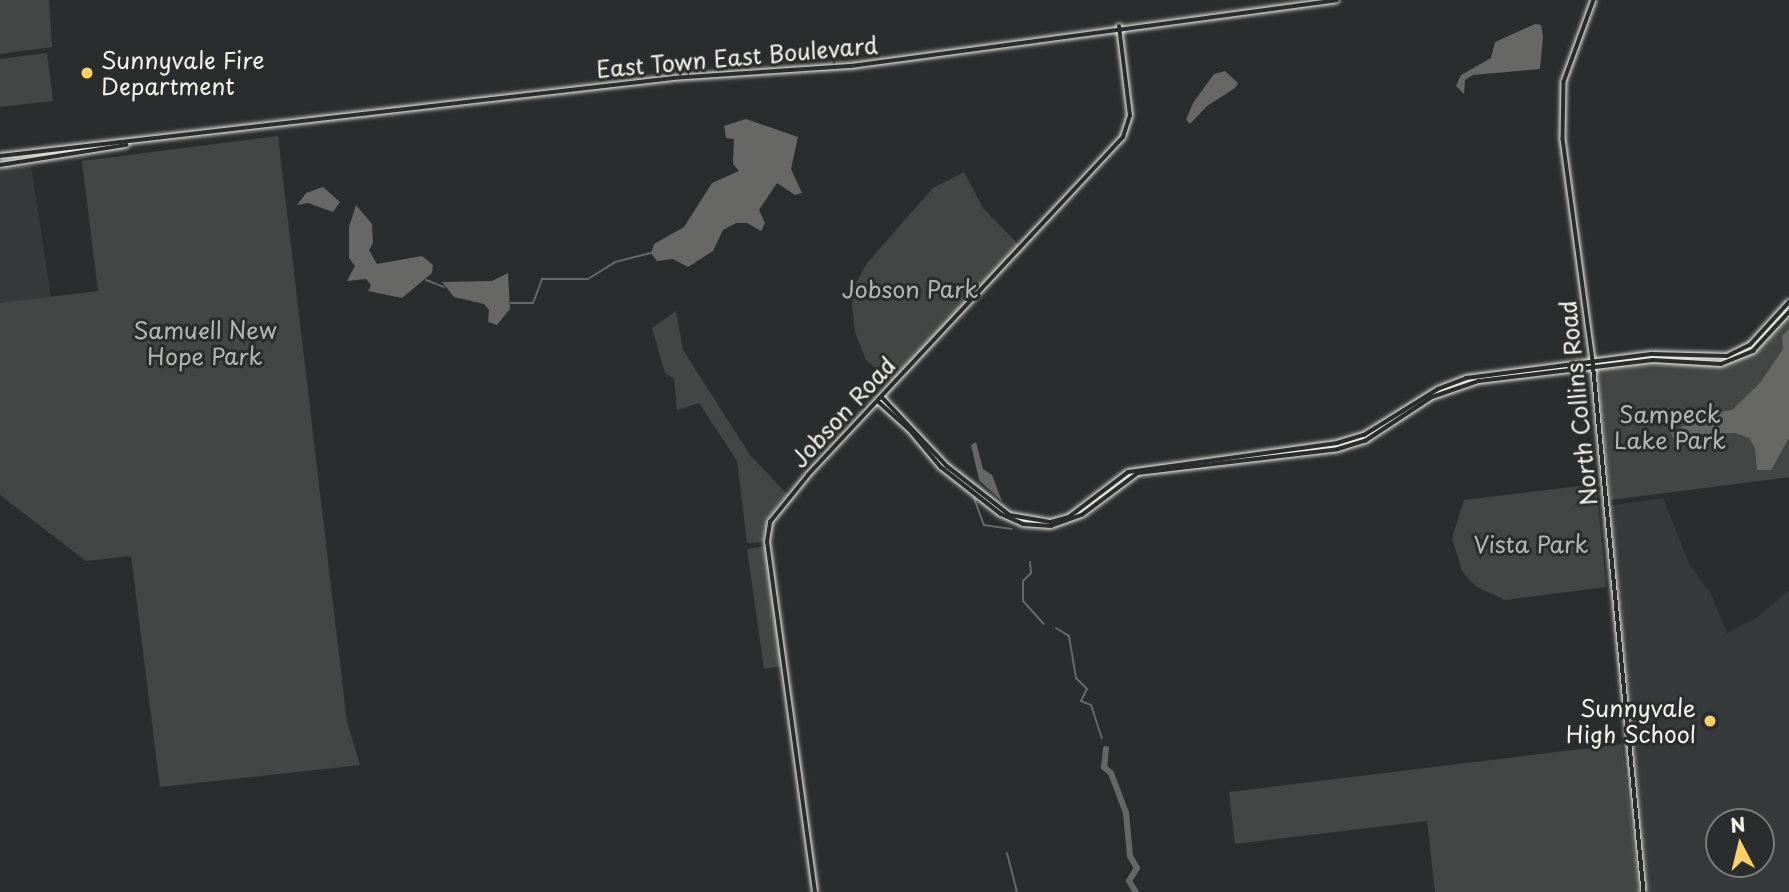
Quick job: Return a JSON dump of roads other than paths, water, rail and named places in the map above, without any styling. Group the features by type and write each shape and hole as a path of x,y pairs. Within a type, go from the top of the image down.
{"street":[{"name":"East Town East Boulevard","path":"0,156 674,78 851,66 1119,27 1337,0"},
{"name":"North Collins Road","path":"1594,0 1564,82 1562,110 1593,361 1644,892"},
{"name":"Jobson Road","path":"815,892 768,530 772,516 1124,138 1130,116 1119,27"},
{"name":"East Town East Boulevard","path":"0,165 85,155 139,141"},
{"path":"17,154 19,162"},
{"path":"880,399 947,466 1010,515 1051,522 1069,517 1128,472 1144,467 1337,443 1364,435 1438,389 1466,378 1670,354 1727,356 1750,345 1789,302"},
{"path":"880,399 941,467 996,510 1023,524 1046,527 1077,518 1138,473 1338,449 1365,441 1432,397 1466,384 1666,360 1721,364 1752,351 1789,312"}],"waterway":[{"path":"511,303 533,303 542,279 588,279 615,262 651,253"},
{"path":"426,280 444,287"},
{"path":"974,498 984,525 1012,529"},
{"path":"1030,562 1031,573 1023,581 1023,601 1044,624"},
{"path":"1056,628 1069,636 1076,678 1087,689 1081,701 1091,705 1102,738"},
{"path":"1106,749 1104,767 1111,773 1126,813 1130,856 1137,868 1129,881 1136,892"},
{"path":"1007,853 1017,892"}],"place":[{"name":"Sunnyvale Fire Department","path":"87,73"},
{"name":"Sunnyvale High School","path":"1710,721"}],"park label":[{"name":"Jobson Park","path":"910,289"},
{"name":"Samuell New Hope Park","path":"205,343"},
{"name":"Sampeck Lake Park","path":"1670,427"},
{"name":"Vista Park","path":"1531,544"}]}
